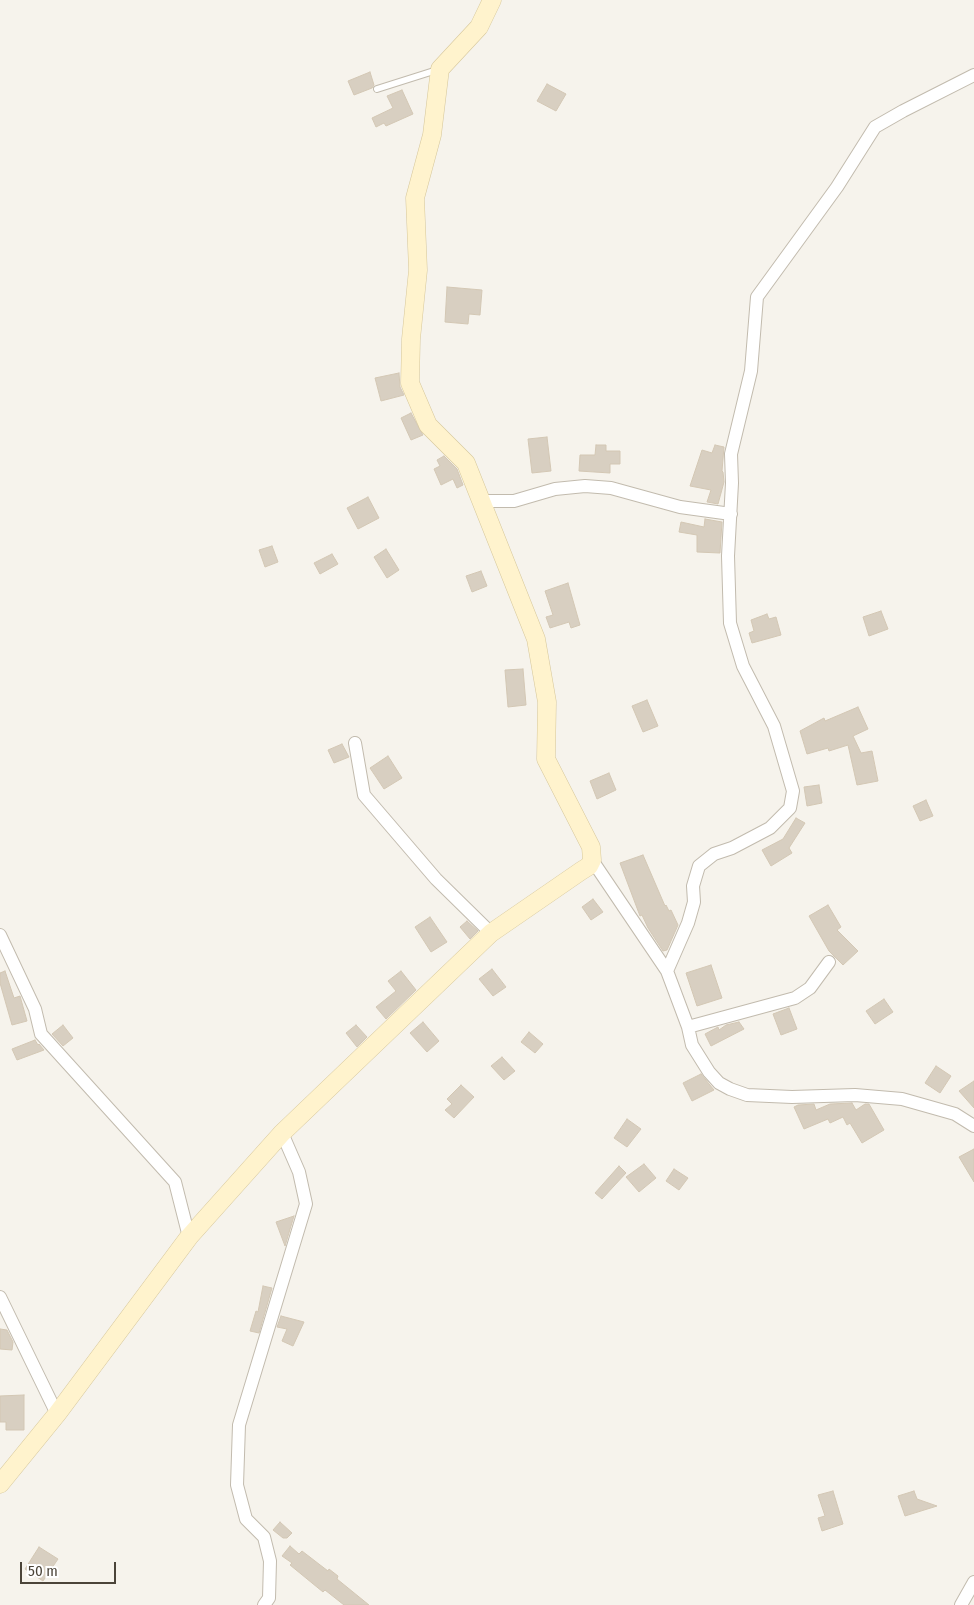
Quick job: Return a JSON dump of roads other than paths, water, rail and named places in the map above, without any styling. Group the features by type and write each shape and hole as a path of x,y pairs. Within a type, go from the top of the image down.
{"street":[{"path":"492,0 479,28 440,69 432,135 415,198 418,270 411,339 410,383 428,425 466,463 536,639 546,702 546,759 591,847 592,860 667,971 688,1027 692,1045 709,1072 719,1083 730,1090 747,1095 792,1097 854,1096 902,1099 955,1114 974,1126"},
{"path":"667,971 688,923 694,902 693,886 699,866 714,854 732,848 770,828 790,808 792,791 774,726 743,666 730,623 728,556 732,483 731,454 751,371 757,297 837,187 875,127 902,111 974,75"},
{"path":"480,501 514,501 555,490 585,486 610,488 680,507 731,514"},
{"path":"355,743 364,794 436,880 491,933"},
{"path":"0,1484 57,1414 189,1237 282,1133 491,933 588,866 592,860"},
{"path":"0,935 35,1009 41,1034 175,1182 189,1237"},
{"path":"688,1027 795,998 810,988 829,962"},
{"path":"264,1605 269,1598 270,1561 264,1537 246,1519 237,1484 239,1425 306,1204 299,1172 282,1133"},
{"path":"0,1297 57,1414"},
{"path":"961,1605 974,1582"}],"lane":[{"path":"377,89 440,69"}]}
